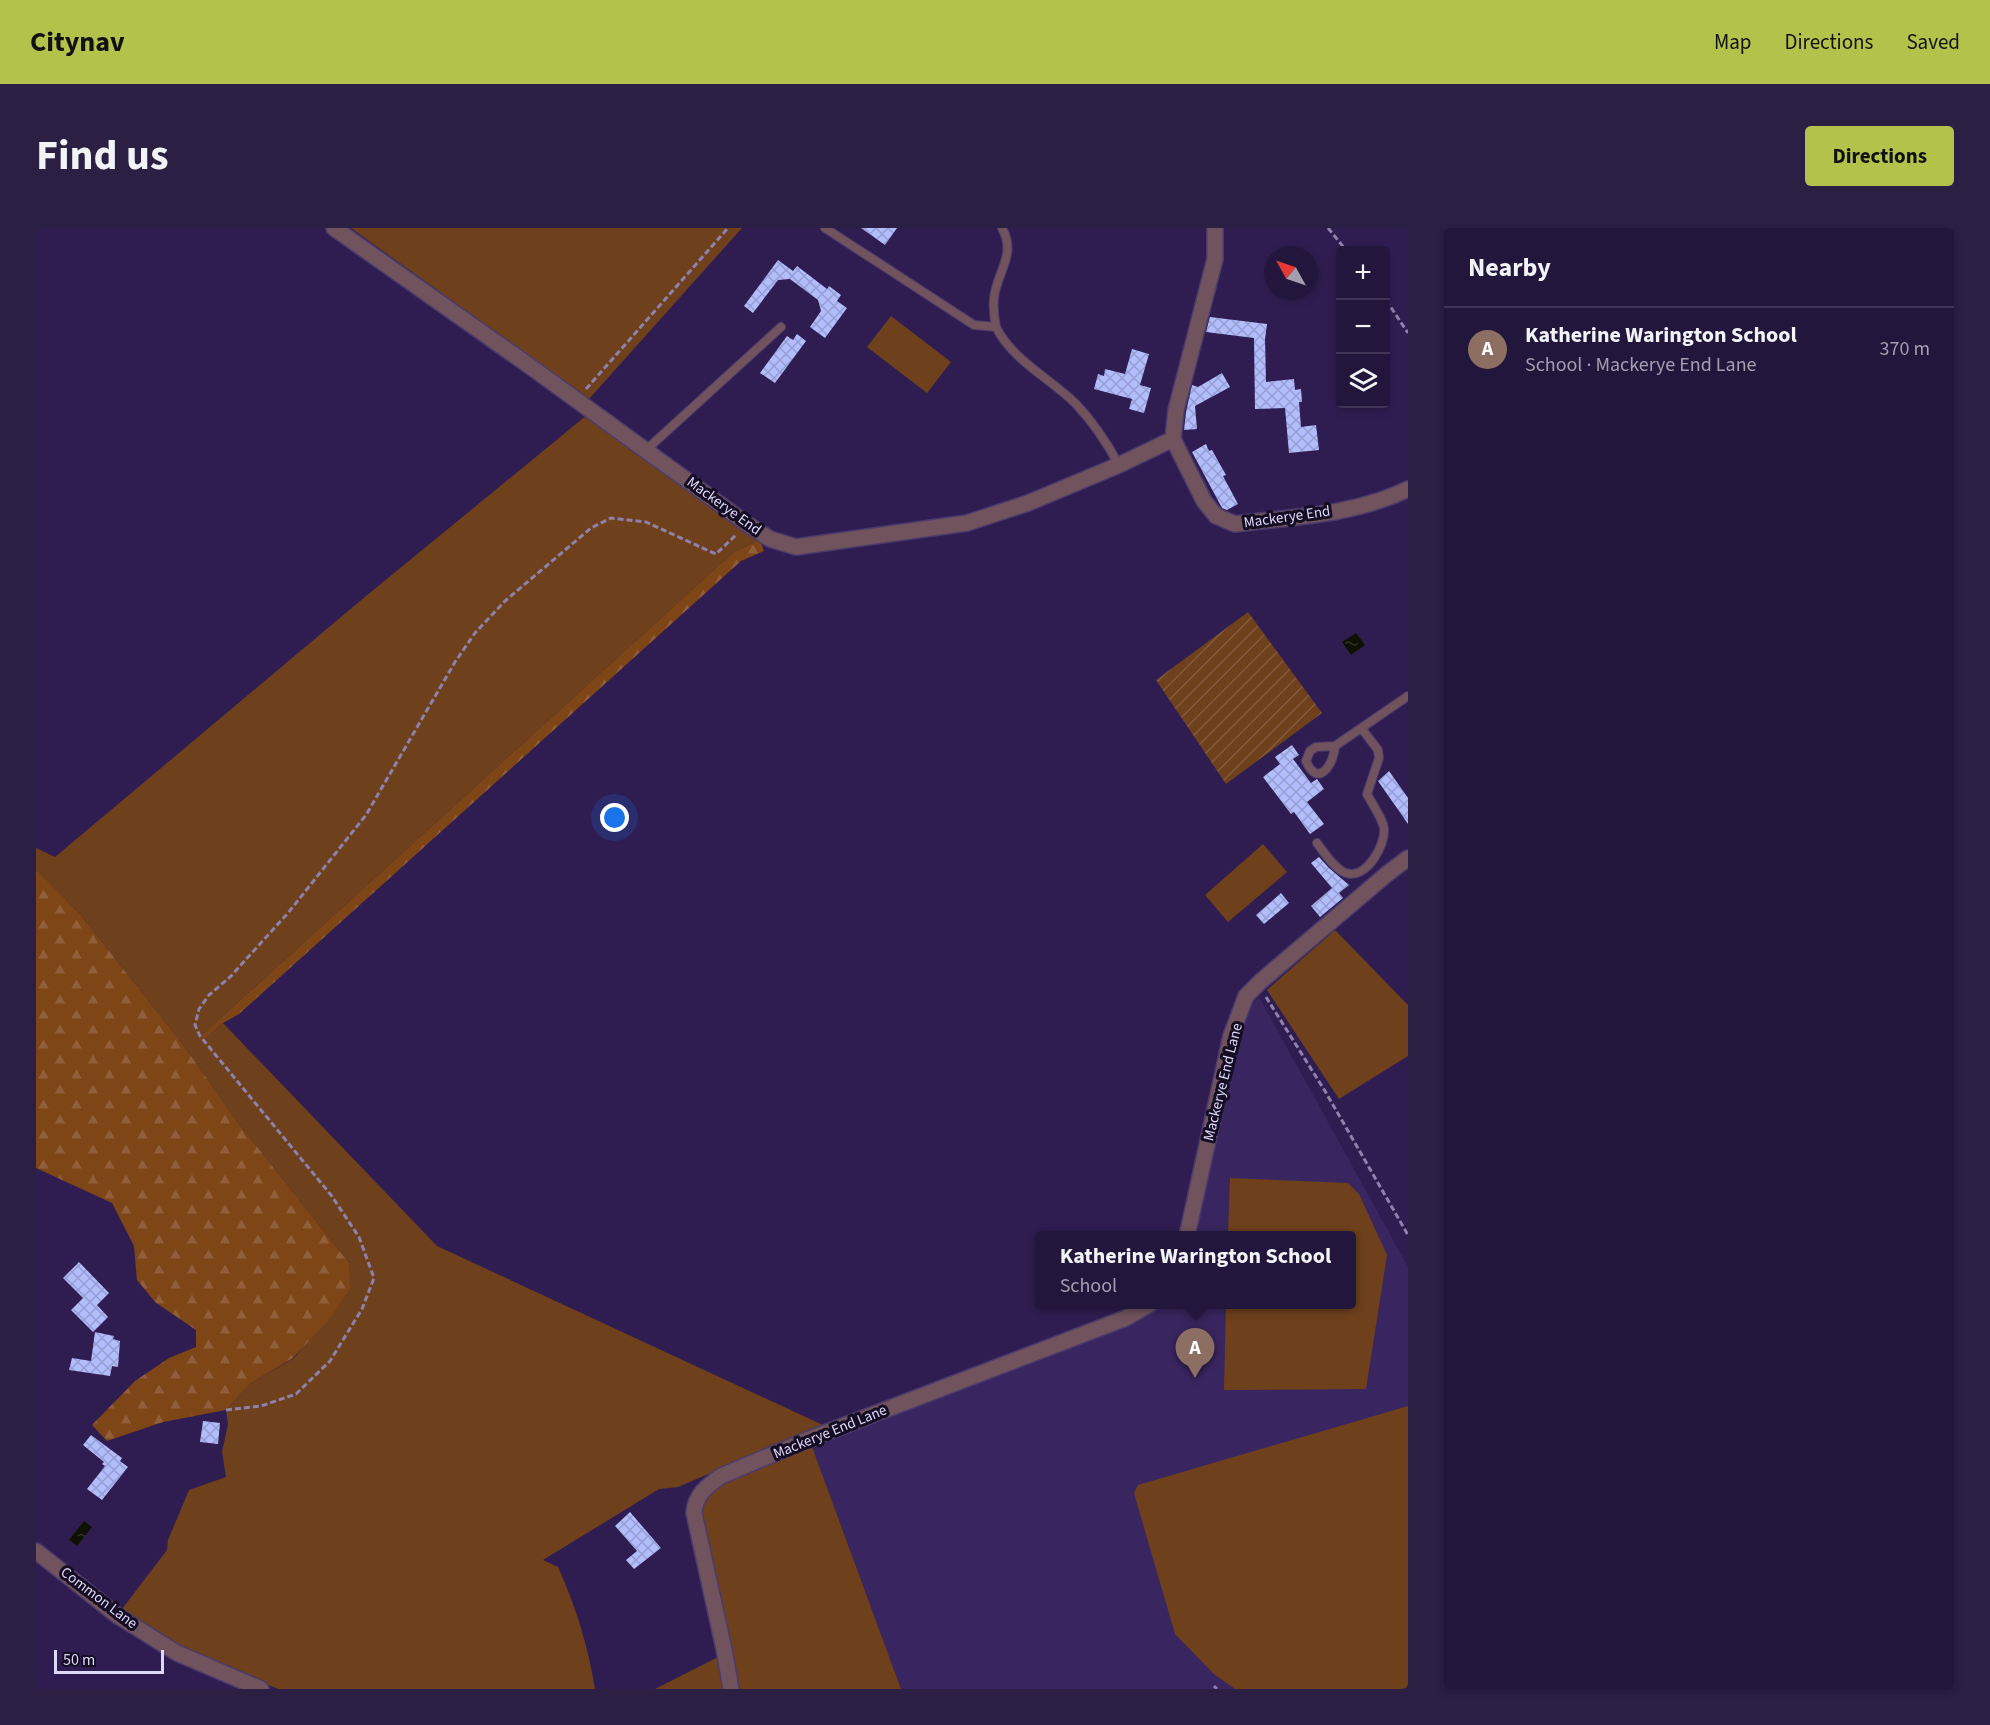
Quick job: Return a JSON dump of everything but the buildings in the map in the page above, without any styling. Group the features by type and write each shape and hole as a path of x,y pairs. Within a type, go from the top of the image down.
{"street":[{"name":"Mackerye End","path":"334,228 747,524 770,539 796,547 967,523 1028,503 1119,465 1173,439 1204,501 1216,516 1235,524 1357,507 1385,500 1408,489"},
{"path":"1173,439 1178,400 1215,259 1215,228"},
{"name":"Mackerye End Lane","path":"1188,1231 1232,1036 1246,996 1408,858"},
{"name":"Mackerye End Lane","path":"731,1689 694,1513 695,1503 710,1485 721,1476 809,1438 1126,1318 1143,1309"},
{"name":"Common Lane","path":"36,1551 118,1616 177,1653 261,1689"}],"lane":[{"path":"825,228 974,325 996,327"},
{"path":"1002,228 1007,237 1008,248 994,295 993,311 996,327 1002,339 1017,356 1075,404 1100,431 1119,465"},
{"path":"646,450 781,327"},
{"path":"1335,746 1408,696"},
{"path":"1317,843 1336,866 1346,873 1353,874 1367,866 1381,847 1384,826 1367,794 1379,758 1378,750 1362,729"}],"path":[{"path":"577,400 728,228"},
{"path":"1328,228 1343,246"},
{"path":"1390,306 1408,333"},
{"path":"226,1410 261,1406 296,1394 330,1361 362,1310 374,1278 359,1237 331,1195 200,1036 195,1025 199,1009 209,995 231,977 288,913 366,815 455,662 475,633 505,601 591,528 611,518 646,522 716,555 747,524"},
{"path":"1261,981 1265,995 1325,1091 1408,1235"}],"shaded area":[{"path":"351,228 742,228 589,399"},
{"path":"891,316 951,362 927,393 867,347"},
{"path":"587,415 760,540 735,551 716,568 203,1034 203,1040 223,1023 437,1246 823,1425 678,1487 659,1489 543,1560 558,1567 576,1612 595,1689 278,1689 178,1644 122,1609 167,1550 168,1540 189,1490 226,1477 222,1452 228,1424 226,1410 251,1383 294,1358 351,1287 349,1263 236,1120 182,1043 80,914 36,871 36,848 55,857 366,596"},
{"path":"1248,612 1322,713 1226,784 1156,680"},
{"path":"1263,844 1287,872 1228,922 1205,895"},
{"path":"1335,930 1408,1005 1408,1056 1339,1099 1267,990"},
{"path":"1259,997 1408,1267 1408,1689 901,1689 811,1444 1158,1309 1356,1309 1356,1231 1196,1231 1240,1035 1253,1003"},
{"path":"1230,1178 1348,1183 1359,1194 1387,1255 1366,1389 1224,1390 1226,1309 1356,1309 1356,1231 1228,1231"},
{"path":"1408,1406 1408,1689 1235,1689 1214,1674 1175,1634 1134,1493 1138,1485"},
{"path":"811,1444 901,1689 738,1689 699,1509 705,1497 725,1481 755,1466"},
{"path":"720,1656 726,1689 655,1689"}],"green space":[{"path":"760,540 764,551 741,561 239,1014 223,1023 203,1040 203,1034 716,568 735,551"},
{"path":"36,871 80,914 182,1043 236,1120 349,1263 351,1287 331,1317 293,1358 251,1383 226,1410 163,1422 107,1441 92,1425 135,1381 169,1358 196,1347 196,1330 155,1302 137,1280 134,1246 112,1203 36,1168"}],"water":[{"path":"1356,633 1365,645 1351,655 1342,642"},
{"path":"84,1521 92,1527 77,1546 69,1540"}],"place":[{"name":"Katherine Warington School","path":"1195,1378"}]}
